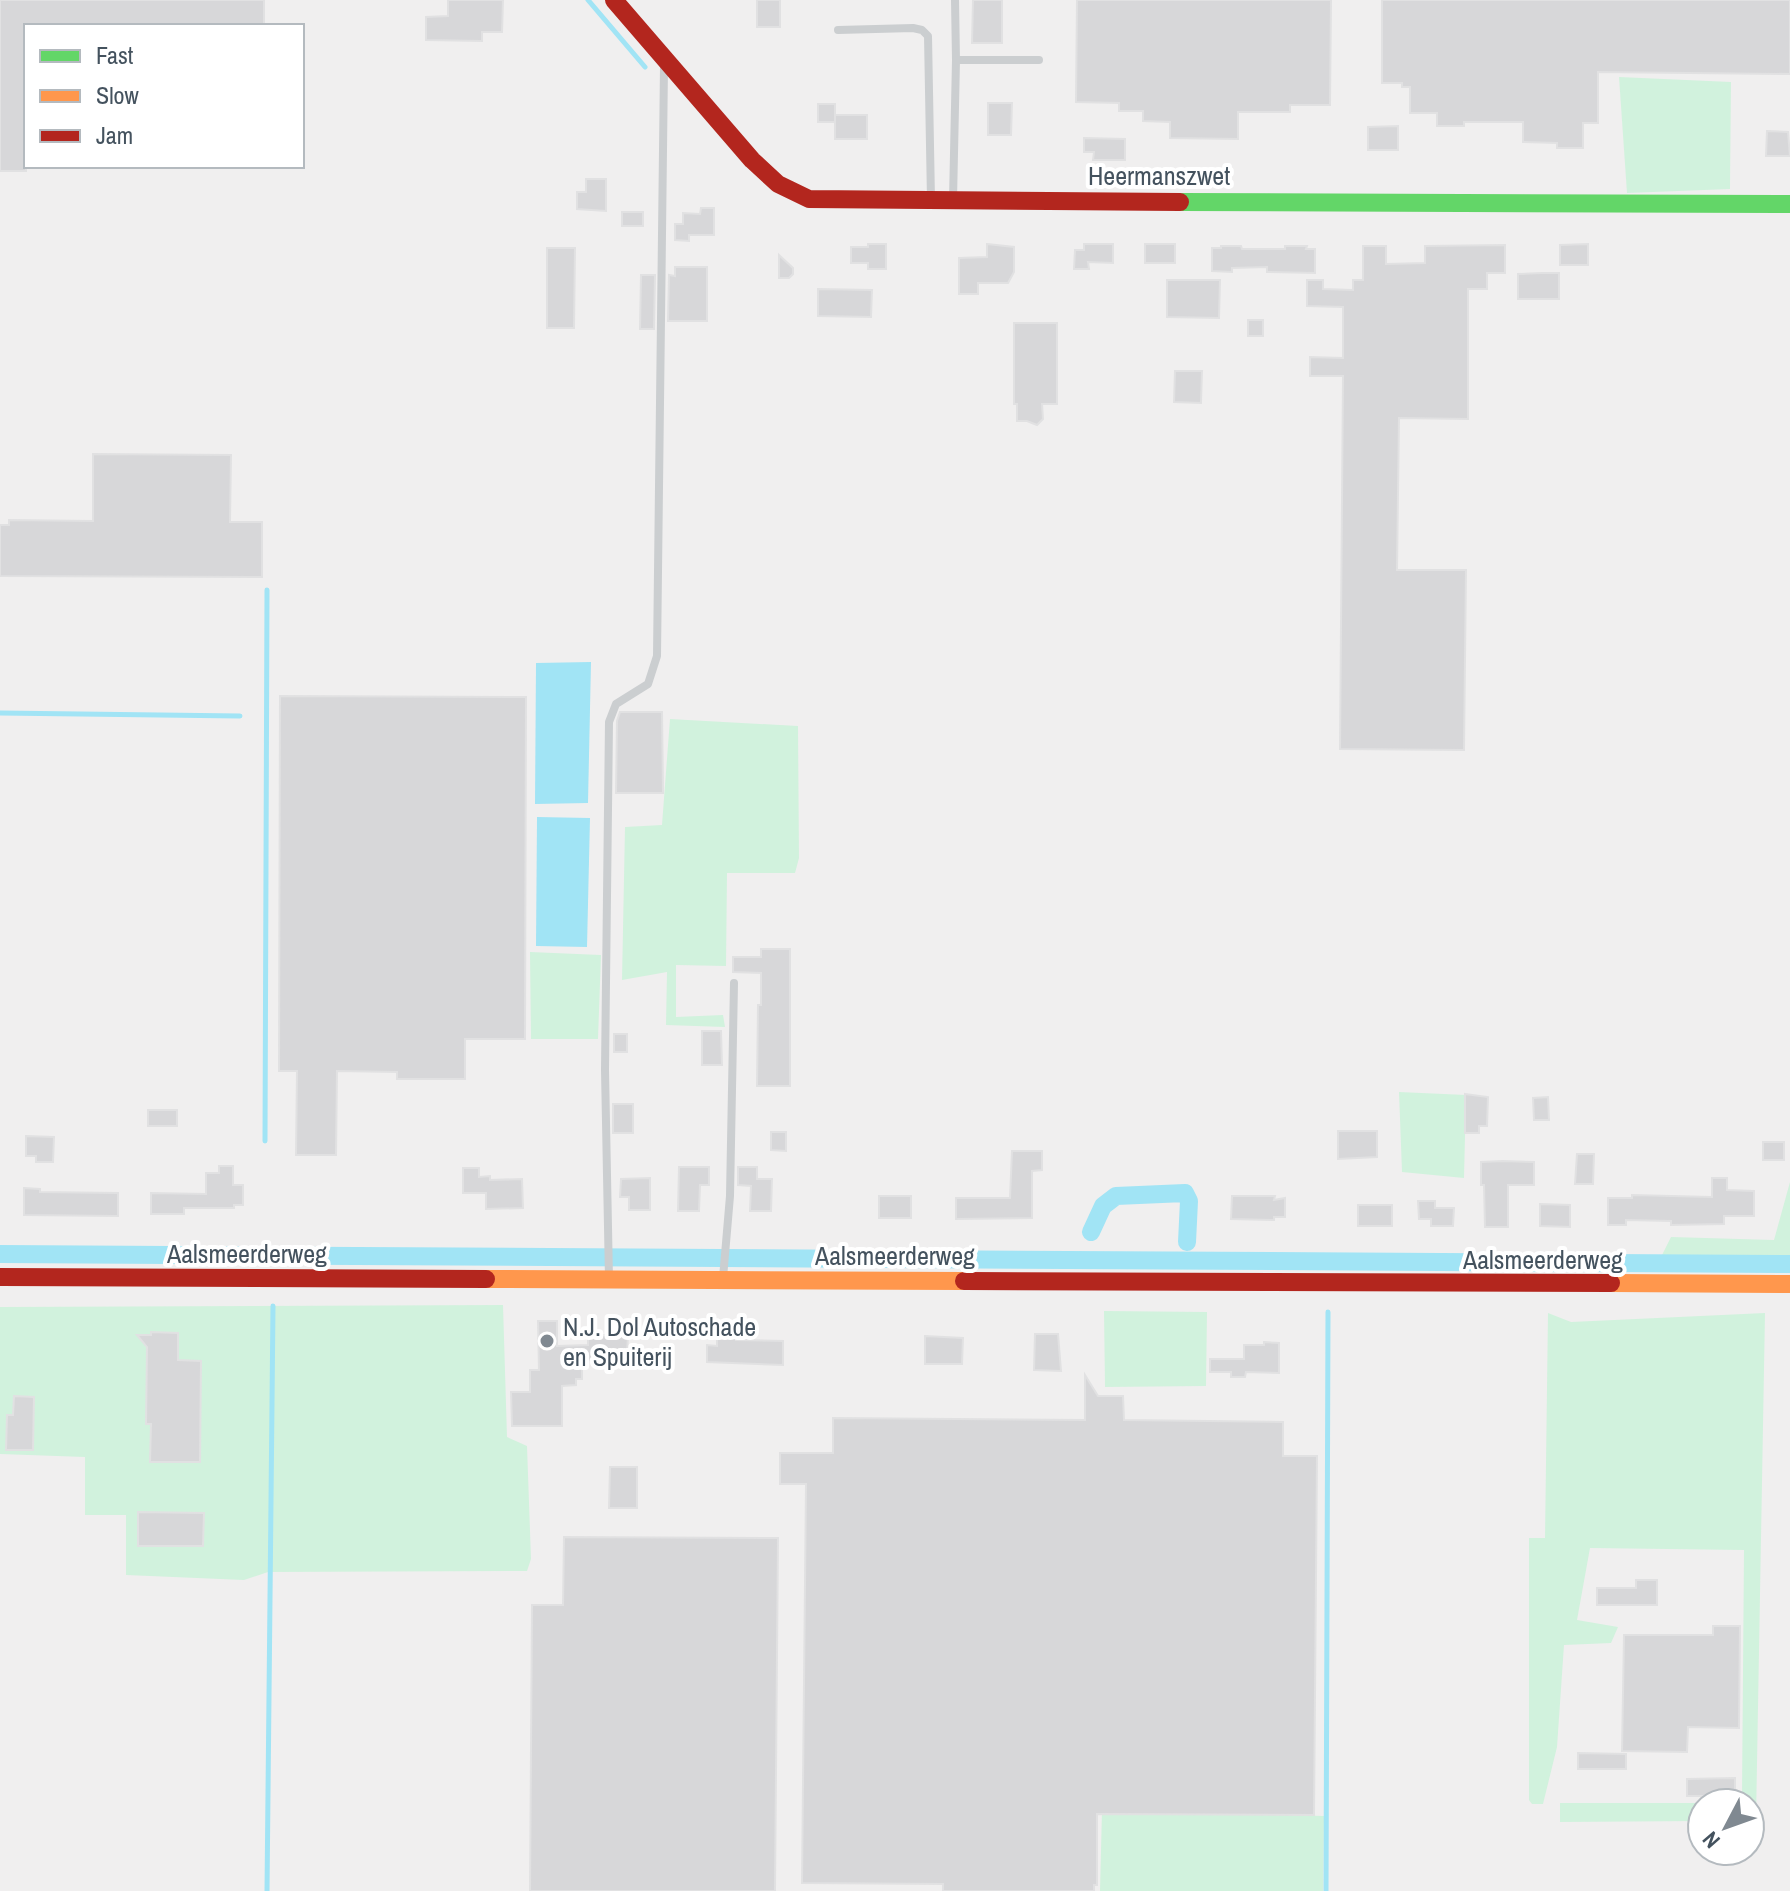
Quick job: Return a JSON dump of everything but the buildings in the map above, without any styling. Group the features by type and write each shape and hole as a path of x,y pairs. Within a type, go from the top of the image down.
{"street":[{"name":"Heermanszwet","path":"614,0 752,160 778,184 809,199 1790,204"},
{"name":"Aalsmeerderweg","path":"0,1277 723,1272 1790,1284"}],"lane":[{"path":"953,201 955,0"},
{"path":"838,30 913,28 922,30 928,36 931,201"},
{"path":"609,1275 605,1070 609,722 616,704 648,684 657,656 662,97 665,57"},
{"path":"956,60 1039,60"},
{"path":"723,1272 730,1196 734,983"}],"green space":[{"path":"1619,77 1731,82 1730,189 1627,193"},
{"path":"670,719 798,726 799,858 795,873 727,873 726,966 676,965 676,1017 723,1015 725,1027 666,1025 667,972 622,980 625,827 662,825"},
{"path":"530,952 601,955 598,1039 531,1039"},
{"path":"1399,1092 1466,1095 1464,1178 1402,1172"},
{"path":"1790,1182 1790,1258 1661,1257 1671,1237 1774,1240"},
{"path":"503,1305 507,1437 527,1446 531,1559 527,1571 268,1572 244,1580 126,1575 126,1515 85,1515 85,1457 0,1454 0,1307"},
{"path":"1104,1311 1207,1312 1206,1386 1105,1387"},
{"path":"1548,1313 1571,1322 1765,1313 1757,1787 1742,1787 1744,1550 1590,1548 1577,1620 1618,1627 1611,1643 1564,1645 1557,1747 1543,1804 1532,1804 1529,1800 1529,1538 1545,1538"},
{"path":"1560,1803 1686,1803 1686,1821 1560,1822"},
{"path":"1102,1810 1324,1816 1323,1891 1100,1891"}],"water":[{"path":"591,662 588,803 535,804 536,663"},
{"path":"537,817 590,818 587,947 536,946"}],"waterway":[{"path":"588,0 645,67"},
{"path":"265,1141 267,590"},
{"path":"0,713 240,716"},
{"path":"1091,1232 1103,1206 1116,1196 1185,1193 1189,1201 1187,1242"},
{"path":"0,1254 1790,1264"},
{"path":"267,1891 273,1306"},
{"path":"1326,1891 1328,1312"}],"traffic: fast":[{"path":"1180,202 1790,204"}],"traffic: slow":[{"path":"486,1279 964,1281"},
{"path":"1611,1283 1790,1284"}],"traffic: jam":[{"path":"614,0 752,160 778,184 809,199 1180,202"},
{"path":"0,1277 486,1279"},
{"path":"964,1281 1611,1283"}],"place":[{"name":"N.J. Dol Autoschade en Spuiterij","path":"547,1341"}]}
